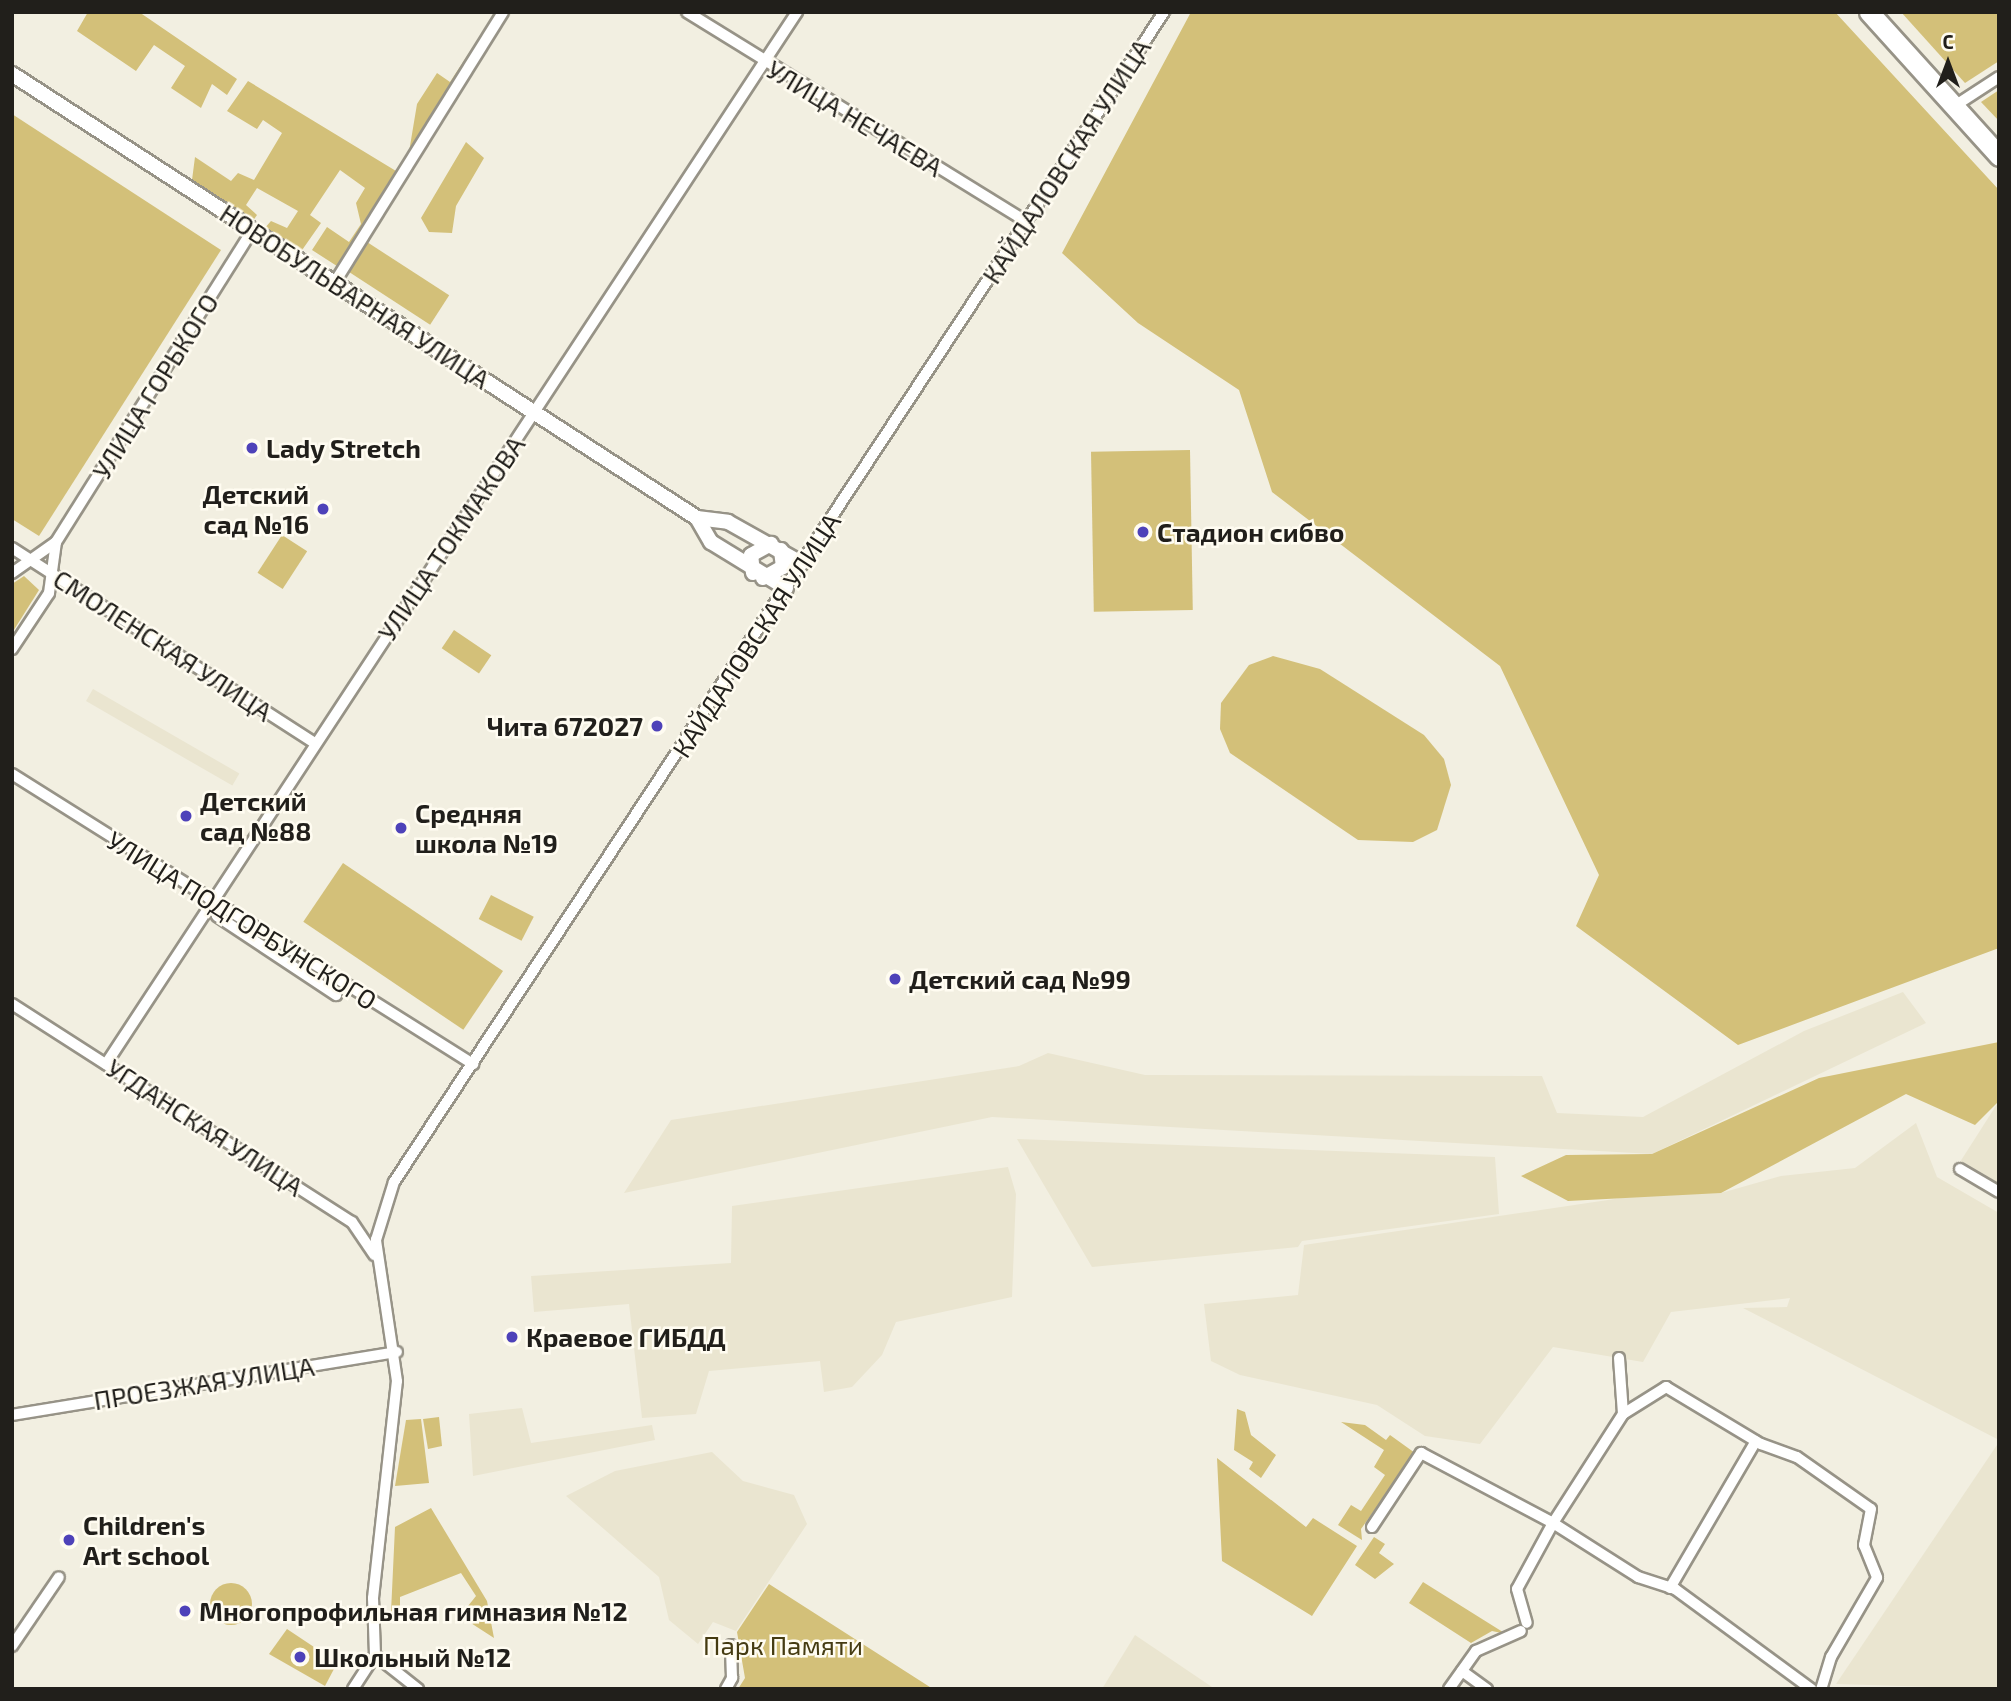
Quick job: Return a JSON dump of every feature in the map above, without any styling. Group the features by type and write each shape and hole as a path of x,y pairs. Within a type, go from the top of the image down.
{"highway":[{"path":"1868,12 1999,156"}],"street":[{"path":"335,282 503,12"},
{"name":"УЛИЦА НЕЧАЕВА","path":"687,12 765,64 1026,221"},
{"name":"УЛИЦА ТОКМАКОВА","path":"106,1064 210,900 797,12"},
{"name":"КАЙДАЛОВСКАЯ УЛИЦА","path":"380,1267 378,1225 394,1182 1164,12"},
{"name":"НОВОБУЛЬВАРНАЯ УЛИЦА","path":"12,74 697,519"},
{"path":"1953,107 1999,77"},
{"name":"УЛИЦА ГОРЬКОГО","path":"12,573 56,542 253,229"},
{"path":"697,519 727,522 801,563"},
{"path":"697,519 710,542 758,575 786,588"},
{"path":"12,649 55,576 56,542"},
{"path":"758,575 751,555 776,547"},
{"path":"758,575 783,567 776,547"},
{"name":"СМОЛЕНСКАЯ УЛИЦА","path":"12,548 315,743"},
{"name":"УЛИЦА ПОДГОРБУНСКОГО","path":"12,774 473,1064"},
{"path":"210,900 217,916 336,995"},
{"name":"УГДАНСКАЯ УЛИЦА","path":"12,1004 352,1222 380,1267"},
{"path":"1960,1168 1999,1192"},
{"path":"353,1689 375,1655 373,1598 397,1352 380,1267"},
{"name":"ПРОЕЗЖАЯ УЛИЦА","path":"12,1415 397,1352"},
{"path":"1619,1358 1623,1414"},
{"path":"1450,1689 1476,1651 1524,1627 1517,1590 1553,1523 1623,1414 1666,1387 1756,1441 1797,1457 1871,1509 1864,1545 1877,1578 1821,1689"},
{"path":"1670,1588 1756,1441"},
{"path":"1372,1527 1420,1453 1553,1523 1638,1577 1670,1588 1811,1689"},
{"path":"12,1646 59,1577"},
{"path":"726,1689 732,1678 731,1645"},
{"path":"375,1655 418,1689"},
{"path":"1461,1671 1487,1689"}],"shaded area":[{"path":"93,689 239,774 232,786 86,701"},
{"path":"1903,992 1926,1023 1652,1154 992,1117 624,1193 671,1120 1019,1066 1048,1053 1145,1075 1542,1076 1557,1113 1643,1117 1804,1031"},
{"path":"1999,1101 1999,1185 1960,1162"},
{"path":"1916,1123 1937,1177 1999,1213 1999,1440 1743,1308 1787,1307 1790,1298 1671,1312 1643,1362 1553,1347 1480,1444 1425,1436 1377,1405 1240,1375 1211,1361 1204,1304 1298,1295 1304,1245 1648,1194 1721,1193 1781,1176 1855,1168"},
{"path":"1017,1139 1495,1157 1499,1214 1302,1241 1298,1247 1092,1267"},
{"path":"1008,1167 1016,1194 1012,1297 896,1322 882,1355 852,1387 824,1392 820,1361 709,1371 696,1414 642,1418 629,1304 534,1312 531,1276 731,1263 732,1206"},
{"path":"522,1408 531,1443 652,1425 655,1440 473,1476 469,1414"},
{"path":"1999,1442 1999,1689 1836,1684"},
{"path":"712,1452 743,1481 794,1495 807,1524 736,1631 713,1622 698,1644 669,1620 659,1577 566,1496 615,1471"},
{"path":"1135,1635 1215,1689 1102,1689"}],"green space":[{"path":"88,12 139,12 237,79 227,95 212,84 201,108 171,88 185,66 154,45 136,71 77,31"},
{"path":"1191,12 1835,12 1999,190 1999,948 1738,1045 1576,926 1599,875 1500,666 1272,492 1239,390 1138,323 1062,253"},
{"path":"1901,12 1999,12 1999,61 1965,83"},
{"path":"482,33 340,268 312,250 327,227 349,242 361,224 356,203 365,188 340,170 310,215 321,223 300,253 264,229 271,221 287,228 298,211 257,188 246,205 257,215 252,222 192,180 195,157 231,181 238,173 254,180 282,133 263,120 257,129 227,111 248,81 396,171 409,152 417,104 437,73 450,82"},
{"path":"1999,90 1999,121 1981,102"},
{"path":"12,114 221,250 39,536 12,519"},
{"path":"466,142 484,158 456,206 452,233 429,232 421,218"},
{"path":"367,242 449,295 430,325 348,271"},
{"path":"1190,450 1193,610 1094,612 1091,452"},
{"path":"282,535 307,551 283,589 257,573"},
{"path":"24,576 39,590 12,633 12,584"},
{"path":"454,630 491,655 479,673 442,648"},
{"path":"1273,656 1320,669 1424,735 1444,759 1451,785 1437,830 1413,842 1358,840 1230,753 1220,729 1221,703 1249,665"},
{"path":"343,863 503,971 463,1030 303,922"},
{"path":"491,895 534,917 522,941 479,919"},
{"path":"1999,1042 1999,1101 1975,1125 1906,1094 1721,1193 1568,1201 1521,1176 1566,1155 1652,1154 1819,1078"},
{"path":"1237,1409 1245,1412 1251,1435 1276,1455 1261,1478 1249,1469 1253,1462 1234,1450"},
{"path":"439,1417 442,1446 428,1449 423,1419"},
{"path":"421,1419 429,1483 395,1486 406,1420"},
{"path":"1341,1422 1365,1425 1386,1440 1390,1435 1415,1453 1361,1529 1362,1540 1338,1525 1351,1505 1361,1511 1385,1475 1374,1467 1384,1450"},
{"path":"1217,1458 1306,1527 1313,1518 1357,1546 1312,1616 1222,1561"},
{"path":"431,1508 487,1601 494,1638 460,1616 476,1596 461,1573 400,1597 400,1608 391,1612 395,1527"},
{"path":"1374,1537 1385,1544 1379,1553 1394,1564 1375,1579 1355,1565"},
{"path":"1423,1582 1506,1634 1492,1631 1471,1643 1409,1603"},
{"path":"231,1583 246,1589 252,1604 246,1619 231,1625 216,1619 210,1604 216,1589"},
{"name":"Парк Памяти","path":"769,1584 933,1689 738,1689 745,1678 737,1632"},
{"name":"Школьный №12","path":"287,1629 332,1659 335,1667 325,1686 269,1654"}],"place":[{"name":"Lady Stretch","path":"252,448"},
{"name":"Детский сад №16","path":"323,509"},
{"name":"Стадион сибво","path":"1143,532"},
{"name":"Чита 672027","path":"657,726"},
{"name":"Детский сад №88","path":"186,816"},
{"name":"Средняя школа №19","path":"401,828"},
{"name":"Детский сад №99","path":"895,979"},
{"name":"Краевое ГИБДД","path":"512,1337"},
{"name":"Children's Art school","path":"69,1540"},
{"name":"Многопрофильная гимназия №12","path":"185,1611"},
{"name":"Школьный №12","path":"300,1657"}]}
